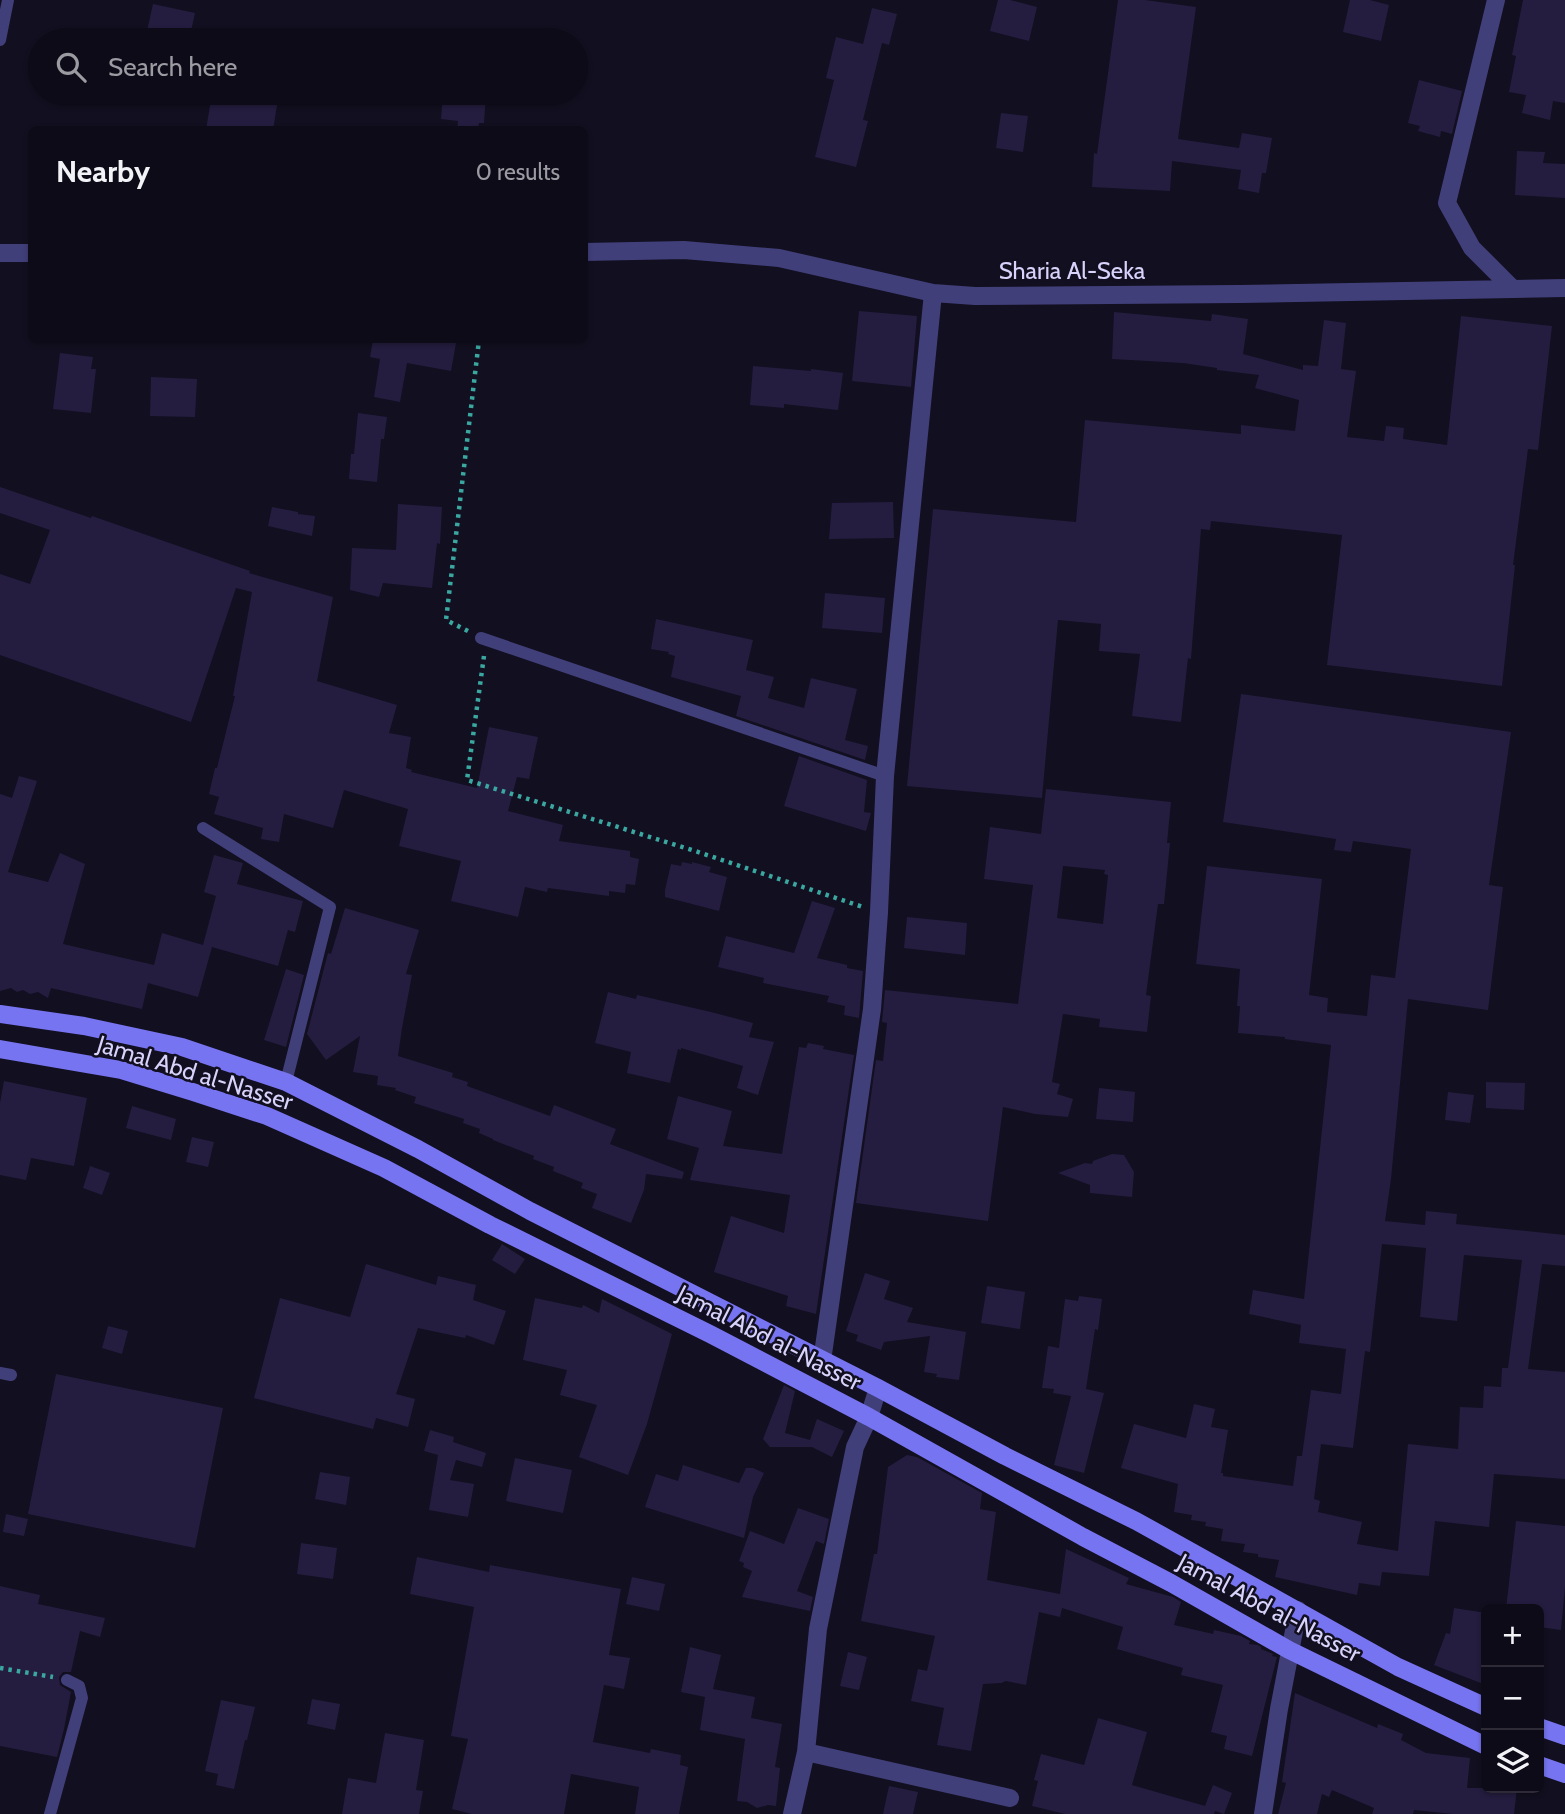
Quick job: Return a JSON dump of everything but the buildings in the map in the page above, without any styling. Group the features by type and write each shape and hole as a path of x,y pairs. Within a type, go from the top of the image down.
{"main road":[{"name":"Jamal Abd al-Nasser","path":"0,1014 84,1026 182,1047 286,1082 418,1149 530,1211 878,1388 1004,1457 1136,1521 1398,1667 1481,1705"},
{"name":"Jamal Abd al-Nasser","path":"0,1049 121,1070 267,1116 384,1168 490,1225 710,1334 869,1417 1289,1650 1481,1744"},
{"path":"1544,1729 1565,1736"},
{"path":"1544,1767 1565,1774"}],"street":[{"path":"1496,0 1447,204 1472,248 1513,289"},
{"name":"Sharia Al-Seka","path":"588,252 684,250 779,258 933,293 975,296 1565,288"},
{"path":"0,253 28,253"},
{"path":"822,1361 872,1009 885,776 933,293"},
{"path":"792,1814 806,1752 818,1629 855,1447 869,1417 878,1388"},
{"path":"1263,1814 1289,1650 1298,1610"},
{"path":"806,1752 1010,1798"}],"lane":[{"path":"0,40 8,0"},
{"path":"481,638 885,776"},
{"path":"203,828 330,906 286,1082"},
{"path":"50,1814 82,1698 79,1686 67,1681"}],"path":[{"path":"479,343 446,620 481,638 485,647 467,780 695,850 879,912"},
{"path":"0,1668 67,1681"}]}
